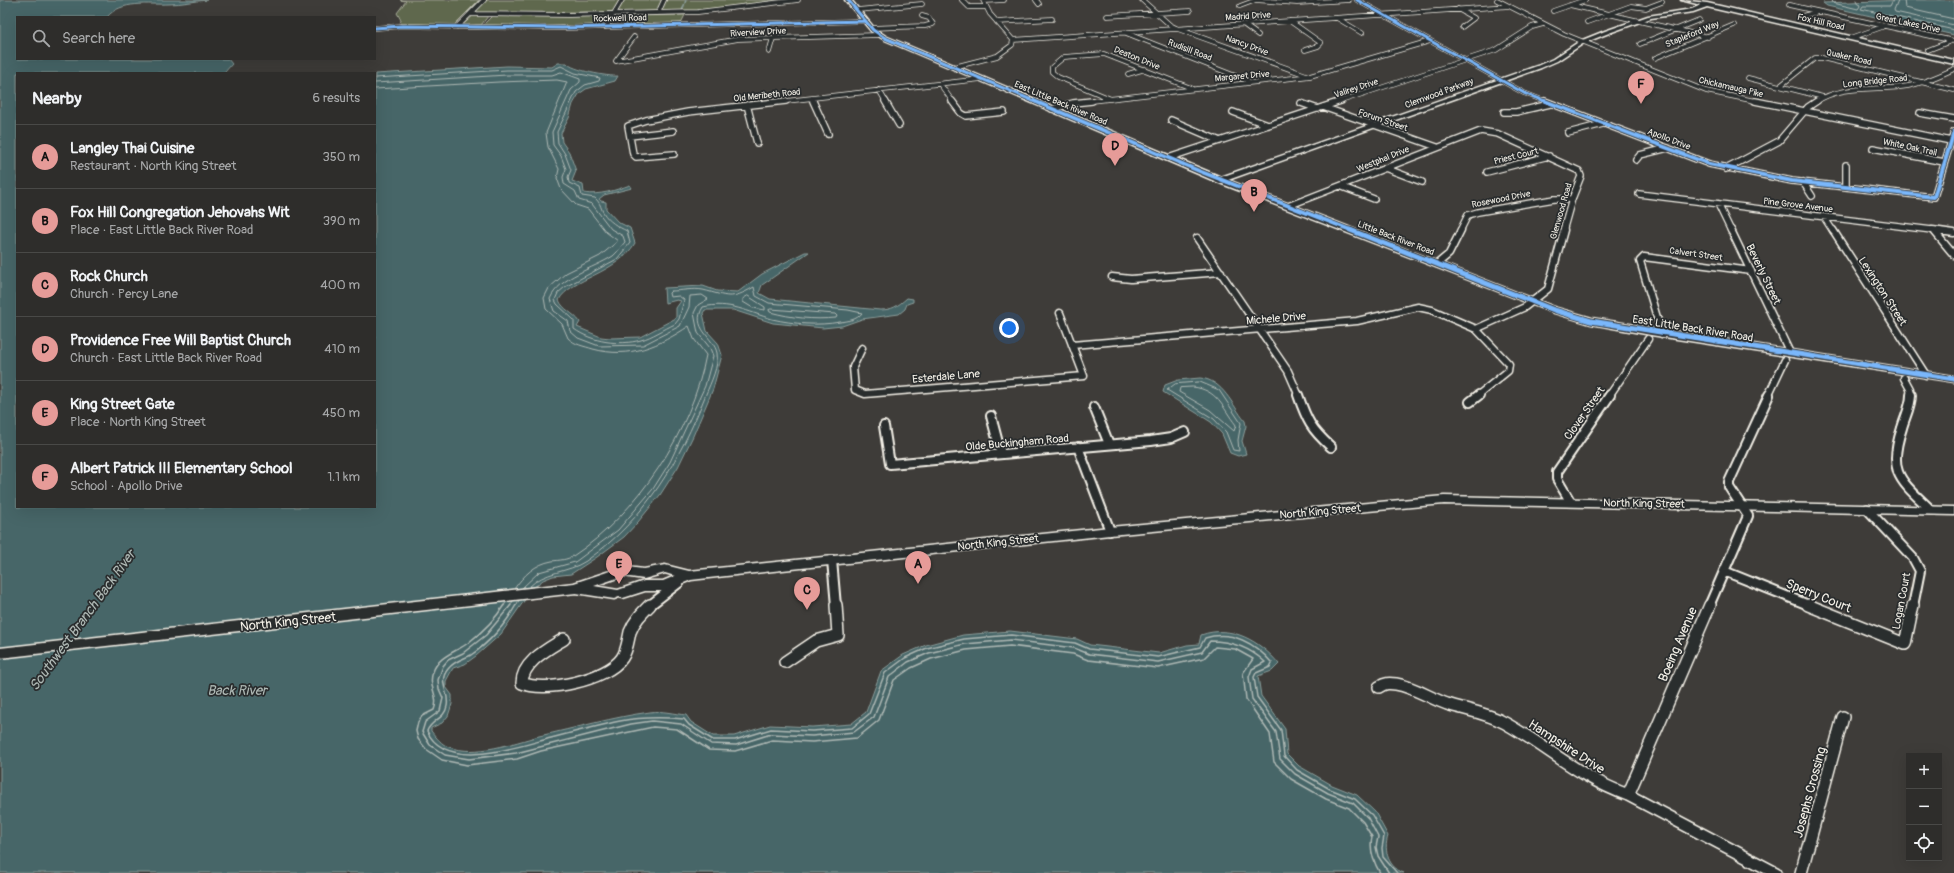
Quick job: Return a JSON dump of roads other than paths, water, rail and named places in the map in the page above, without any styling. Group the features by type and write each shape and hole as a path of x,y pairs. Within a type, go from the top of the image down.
{"street":[{"path":"457,27 484,0"},
{"path":"606,27 622,0"},
{"path":"658,13 664,0"},
{"path":"470,14 658,13 798,0"},
{"name":"East Little Back River Road","path":"848,0 858,10 871,28 879,35 1220,180 1348,229"},
{"path":"962,0 969,7 986,8"},
{"path":"954,67 997,56 1012,45 1012,40 986,8 983,1 1004,0"},
{"path":"1036,0 1039,4"},
{"path":"1142,0 1156,13 1178,29"},
{"path":"1240,6 1256,0 1297,3 1349,0"},
{"name":"Apollo Drive","path":"1357,0 1524,93 1726,169 1803,182 1934,197 1954,132"},
{"name":"Chickamauga Pike","path":"1497,0 1584,43 1706,91 1951,140"},
{"path":"1553,11 1585,0"},
{"name":"Fox Hill Road","path":"1684,0 1954,62"},
{"path":"1587,22 1631,6 1646,8 1662,2"},
{"path":"858,10 922,4"},
{"path":"1570,5 1708,37"},
{"name":"Clemwood Parkway","path":"1220,180 1374,125 1558,64 1584,43 1636,21 1693,10 1707,5"},
{"name":"Great Lakes Drive","path":"1789,5 1953,41"},
{"name":"Madrid Drive","path":"1012,40 1509,6"},
{"name":"Clemwood Parkway","path":"1584,43 1643,22 1701,11 1715,6"},
{"path":"1458,9 1474,18 1462,27"},
{"path":"1107,16 1190,11"},
{"path":"1802,16 1818,12"},
{"path":"871,28 925,26 933,24 929,18 922,16"},
{"path":"997,22 1052,18"},
{"path":"1336,18 1362,33"},
{"path":"1640,44 1699,20"},
{"name":"Rockwell Road","path":"376,28 606,27 866,21"},
{"path":"1290,21 1321,43 1318,46 1305,50"},
{"path":"1243,24 1258,35"},
{"name":"Valirey Drive","path":"1168,158 1496,50 1532,27 1543,24"},
{"name":"Stapleford Way","path":"1655,58 1734,25"},
{"path":"1851,38 1883,26"},
{"name":"Nancy Drive","path":"1178,29 1310,76"},
{"name":"Rudisill Road","path":"1123,33 1252,82"},
{"name":"Riverview Drive","path":"634,37 616,61 738,39 879,35"},
{"path":"769,52 772,38"},
{"name":"Margaret Drive","path":"1052,109 1192,88 1310,76 1430,40"},
{"path":"1928,50 1953,41"},
{"name":"Deaton Drive","path":"1111,99 1058,77 1052,72 1052,67 1064,57 1095,54 1110,55 1192,88"},
{"name":"Quaker Road","path":"1780,86 1815,58 1922,82"},
{"path":"1128,74 1145,70"},
{"name":"Long Bridge Road","path":"1726,169 1779,141 1808,107 1823,97 1851,90 1907,86 1953,71"},
{"name":"Old Meribeth Road","path":"630,136 628,126 636,121 669,117 688,112 940,84 981,78"},
{"path":"1748,78 1823,97"},
{"name":"Clemwood Parkway","path":"1229,183 1383,128 1503,82"},
{"path":"1922,82 1954,90"},
{"path":"940,84 961,113 966,116 1004,112"},
{"path":"879,90 899,126"},
{"path":"812,98 828,134"},
{"name":"Forum Street","path":"1301,103 1374,125 1437,147"},
{"path":"1504,112 1516,112 1551,104"},
{"path":"747,105 757,143"},
{"path":"1233,112 1268,125"},
{"path":"1920,112 1954,119"},
{"path":"1171,120 1220,141"},
{"path":"1568,133 1603,124"},
{"path":"672,131 630,136 633,154 636,157 674,154"},
{"name":"Westphal Drive","path":"1288,206 1437,147 1479,132 1486,131"},
{"name":"Glenwood Road","path":"1476,329 1532,302 1544,294 1548,289 1572,200 1581,173 1574,167 1498,134 1486,131"},
{"path":"1636,160 1640,155 1668,148"},
{"name":"White Oak Trail","path":"1873,148 1944,162"},
{"name":"Priest Court","path":"1487,172 1549,156"},
{"path":"1846,165 1846,187"},
{"path":"1385,168 1422,182"},
{"path":"1803,182 1812,196"},
{"path":"1340,186 1374,199"},
{"name":"Pine Grove Avenue","path":"1639,194 1954,234"},
{"name":"Rosewood Drive","path":"1437,264 1449,254 1468,215 1547,200 1572,200"},
{"name":"Beverly Street","path":"1718,204 1751,271 1787,357"},
{"name":"Lexington Street","path":"1824,217 1926,375"},
{"name":"Little Back River Road","path":"1348,229 1437,264"},
{"path":"1934,231 1954,255"},
{"path":"1197,238 1291,376 1310,424 1317,436 1331,447"},
{"name":"Calvert Street","path":"1662,334 1640,261 1644,257 1751,271"},
{"name":"East Little Back River Road","path":"1437,264 1532,302 1591,321 1787,357 1954,379"},
{"path":"1112,277 1132,279 1220,272"},
{"name":"Michele Drive","path":"1072,345 1357,321 1418,307 1432,310 1476,329"},
{"path":"1060,313 1072,345"},
{"path":"1470,402 1508,370 1509,364 1476,329"},
{"name":"Clover Street","path":"1570,501 1557,479 1559,469 1648,339"},
{"name":"Esterdale Lane","path":"862,348 853,367 856,390 865,394 1084,376 1072,345"},
{"path":"1743,506 1731,490 1729,482 1787,357"},
{"path":"1904,378 1910,389 1911,396 1895,454 1895,468 1904,482 1931,510"},
{"path":"1094,407 1109,444"},
{"path":"991,416 1000,454"},
{"name":"Olde Buckingham Road","path":"884,426 890,464 1171,438 1185,432"},
{"path":"1078,447 1110,530"},
{"name":"North King Street","path":"575,588 619,594 644,586 664,586 689,576 1110,530 1444,500 1570,501 1954,511"},
{"name":"Boeing Avenue","path":"1628,795 1748,516 1743,506"},
{"name":"Logan Court","path":"1867,509 1914,558 1920,571 1905,644"},
{"path":"785,662 806,646 821,639 838,635 832,560"},
{"name":"North King Street","path":"0,653 575,588 622,572 644,574 665,569 689,576"},
{"name":"Sperry Court","path":"1724,571 1905,644"},
{"path":"564,639 540,654 523,673 521,679 522,683 531,688 540,688 584,680 613,667 624,655 632,630 642,614 666,591 689,576"},
{"name":"Hampshire Drive","path":"1379,687 1385,683 1397,684 1447,704 1469,709 1504,722 1583,775 1628,795 1776,873"},
{"name":"Josephs Crossing","path":"1801,873 1843,717"}],"water":[{"name":"Back River","path":"0,0 207,0 174,4 136,4 120,8 108,16 16,16 16,60 229,60 232,64 225,72 16,72 16,508 376,508 376,74 507,66 552,67 558,63 567,63 575,68 599,74 618,76 615,81 586,89 579,94 573,104 569,118 561,133 562,142 569,152 576,171 572,181 583,185 584,193 596,194 613,191 630,185 632,188 604,195 599,199 606,202 606,209 618,222 630,228 635,243 618,262 573,286 559,300 563,306 580,322 577,327 601,337 640,337 676,318 676,308 681,301 677,300 665,303 664,288 703,286 717,291 738,292 762,274 805,252 809,252 762,285 759,293 770,299 880,310 895,307 907,298 913,299 913,302 907,304 905,309 899,314 862,319 842,326 823,328 773,323 733,310 705,310 703,313 707,331 718,343 722,355 713,389 678,467 660,495 624,537 571,574 553,576 543,580 533,588 501,634 465,664 453,668 446,681 446,687 452,695 452,704 448,716 442,723 431,728 431,731 439,740 446,746 460,750 482,750 608,720 654,712 686,715 691,722 713,736 734,736 770,725 812,727 851,724 866,712 881,671 903,655 926,645 963,635 1010,631 1077,639 1090,645 1159,653 1187,645 1199,644 1201,635 1212,632 1234,633 1263,648 1279,664 1272,671 1258,676 1261,696 1285,729 1287,754 1299,766 1332,785 1357,795 1375,812 1388,836 1386,847 1388,858 1394,867 1404,873 0,873"},
{"path":"1954,0 1954,35 1827,6 1823,3"},
{"path":"1200,378 1215,383 1221,388 1245,421 1246,426 1242,441 1246,454 1238,456 1230,453 1222,434 1211,422 1163,392 1165,385 1178,380"}],"waterway":[{"path":"682,11 686,0"}],"place":[{"name":"Albert Patrick III Elementary School","path":"1641,104"},
{"name":"Providence Free Will Baptist Church","path":"1115,166"},
{"name":"Fox Hill Congregation Jehovahs Wit","path":"1254,212"},
{"name":"King Street Gate","path":"619,584"},
{"name":"Langley Thai Cuisine","path":"918,584"},
{"name":"Rock Church","path":"807,610"}],"water label":[{"name":"Southwest Branch Back River","path":"82,620"}]}
